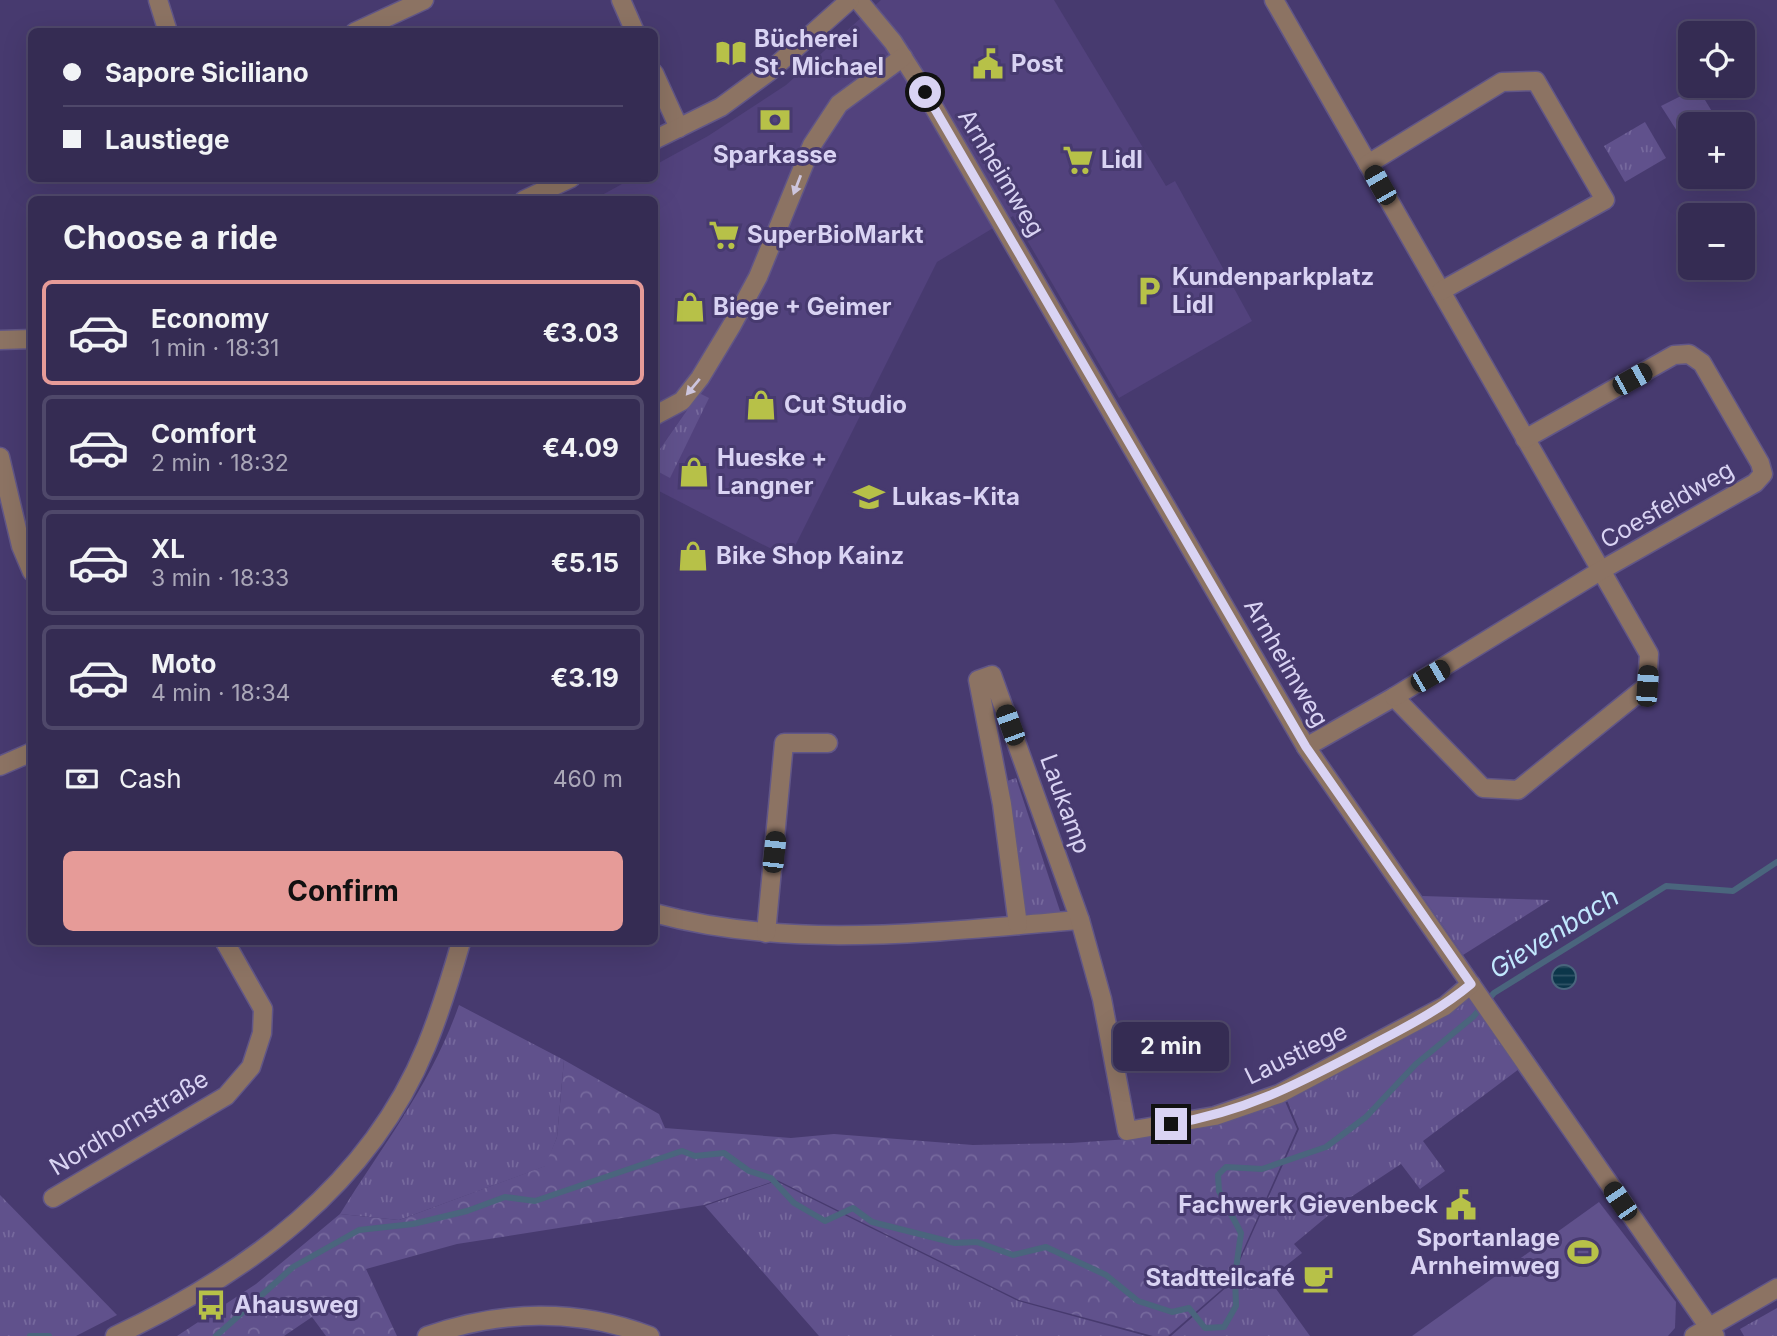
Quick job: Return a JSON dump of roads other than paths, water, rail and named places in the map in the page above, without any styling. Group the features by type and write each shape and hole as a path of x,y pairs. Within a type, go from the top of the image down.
{"street":[{"path":"158,0 167,28"},
{"path":"364,28 424,0"},
{"path":"621,0 633,28"},
{"path":"658,138 721,107 770,71 850,0"},
{"name":"Arnheimweg","path":"859,0 903,57 1306,747 1493,1016 1706,1333"},
{"name":"Coesfeldweg","path":"1275,0 1649,654 1647,686 1518,790 1483,788 1394,698"},
{"path":"658,414 682,401 700,379 726,335 758,277 812,145 839,104 903,57"},
{"path":"1368,164 1502,82 1536,81 1605,200 1441,291"},
{"path":"658,82 679,128"},
{"path":"533,196 562,182"},
{"path":"0,340 28,338"},
{"name":"Coesfeldweg","path":"1306,747 1394,698 1600,571 1755,483 1763,474 1760,463 1702,363 1689,354 1674,355 1525,439"},
{"path":"0,457 21,546 28,563"},
{"name":"Laukamp","path":"1018,925 1002,804 978,680 992,675 1080,920 1102,999 1127,1131"},
{"path":"766,933 784,743 828,743"},
{"path":"0,766 28,753"},
{"path":"658,914 704,925 766,933 880,935 1080,920"},
{"name":"Nordhornstraße","path":"53,1198 226,1096 251,1067 262,1033 263,1009 227,945"},
{"path":"115,1336 177,1306 224,1278 289,1231 328,1194 391,1114 425,1049 460,945"},
{"name":"Laustiege","path":"1127,1131 1215,1116 1279,1094 1445,1006 1473,987"},
{"path":"1706,1333 1777,1288"},
{"path":"428,1336 483,1320 572,1315 620,1325 650,1336"}],"water":[{"path":"1564,965 1575,972 1576,977 1569,988 1564,989 1553,982 1552,977 1559,966"}],"waterway":[{"name":"Gievenbach","path":"216,1336 293,1267 359,1230 413,1224 467,1211 505,1197 535,1201 682,1151 695,1156 724,1153 749,1171 771,1178 794,1203 825,1221 853,1208 872,1222 955,1243 977,1242 1013,1255 1046,1247 1106,1275 1138,1301 1172,1312 1189,1308 1205,1328 1224,1327 1236,1306 1235,1276 1241,1233 1219,1191 1218,1175 1226,1167 1262,1169 1326,1147 1366,1117 1416,1064 1473,1017 1494,993 1666,886 1733,891 1777,862"},
{"name":"Gievenbach","path":"30,1336 49,1336"}],"place":[{"name":"Bücherei St. Michael","path":"731,53"},
{"name":"Post","path":"988,64"},
{"name":"Sparkasse","path":"775,120"},
{"name":"Lidl","path":"1078,160"},
{"name":"SuperBioMarkt","path":"724,235"},
{"name":"Kundenparkplatz Lidl","path":"1149,291"},
{"name":"Biege + Geimer","path":"690,307"},
{"name":"Cut Studio","path":"761,405"},
{"name":"Hueske + Langner","path":"694,472"},
{"name":"Lukas-Kita","path":"869,497"},
{"name":"Bike Shop Kainz","path":"693,556"},
{"name":"Fachwerk Gievenbeck","path":"1461,1205"},
{"name":"Sportanlage Arnheimweg","path":"1583,1252"},
{"name":"Stadtteilcafé","path":"1318,1278"},
{"name":"Ahausweg","path":"211,1305"}]}
